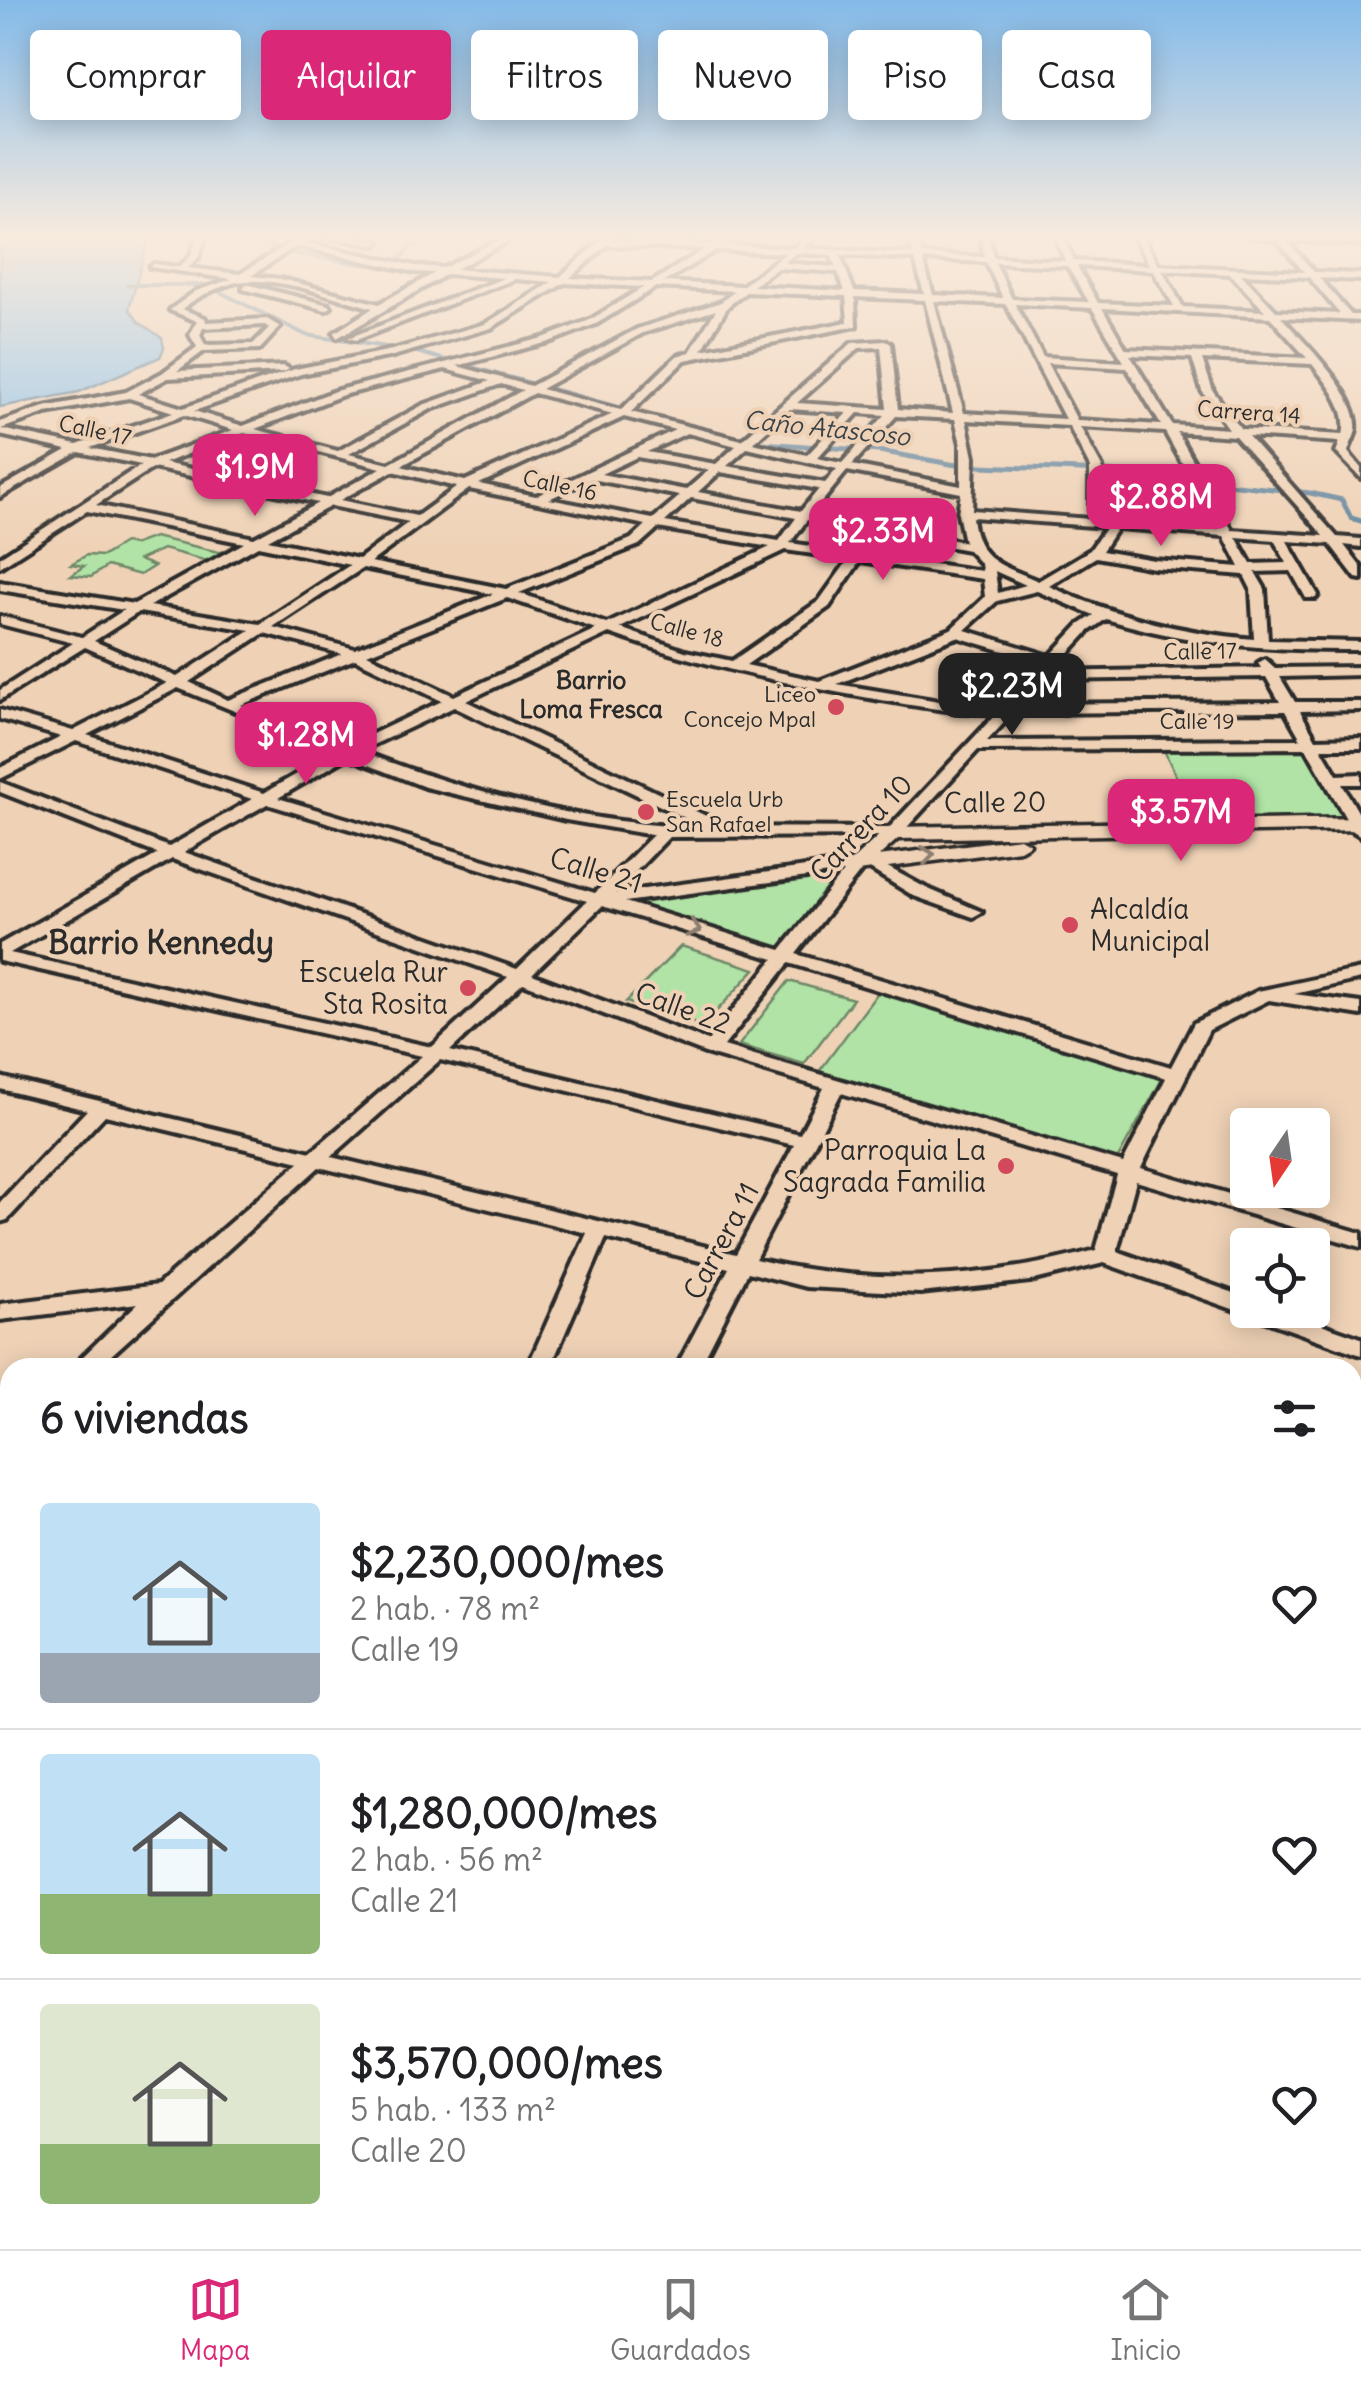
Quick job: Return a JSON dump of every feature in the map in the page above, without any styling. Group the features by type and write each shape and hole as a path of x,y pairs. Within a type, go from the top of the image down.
{"street":[{"path":"198,341 202,348"},
{"path":"0,429 44,410 129,395 166,375 202,348 256,348 262,341"},
{"path":"366,341 453,363 500,381 538,387 808,461 967,491"},
{"path":"0,493 76,449 300,370 436,341"},
{"path":"0,563 149,466 340,394 542,341"},
{"path":"0,696 138,608 622,341"},
{"path":"694,354 702,341"},
{"path":"0,774 178,683 360,564 467,485 627,411 681,358 761,341"},
{"path":"940,341 970,466 964,513 972,547 989,570 992,598"},
{"path":"1030,341 1096,470 1096,522"},
{"path":"1117,341 1258,589 1260,648 1270,672 1360,829"},
{"path":"1295,341 1342,388 1352,430 1342,452 1361,476"},
{"path":"0,954 346,752 781,547 802,516 893,412 886,344 856,345 635,542 228,705"},
{"path":"1124,352 1315,361"},
{"path":"1196,355 1196,373 1236,430 1361,575"},
{"path":"1040,360 1132,365"},
{"path":"166,375 326,366"},
{"path":"339,455 428,407 500,381"},
{"name":"Calle 16","path":"129,395 238,430 653,526 856,558 989,570 1105,614 1260,648 1361,646"},
{"name":"Carrera 14","path":"788,406 1346,439"},
{"path":"808,461 855,410"},
{"name":"Calle 17","path":"0,429 149,466 416,520"},
{"path":"538,500 686,430"},
{"path":"34,472 42,442"},
{"path":"638,454 827,487"},
{"path":"591,476 972,547"},
{"name":"Calle 18","path":"86,507 506,593 606,630 735,666 821,686 962,709 1361,706"},
{"path":"964,513 1361,543"},
{"path":"821,686 956,632 992,598 1039,586 1094,553 1114,524"},
{"path":"1279,538 1312,596"},
{"path":"1094,553 1154,564 1248,570 1295,567"},
{"path":"735,666 824,604 856,558"},
{"path":"0,586 262,628 356,654 730,834"},
{"name":"Carrera 10","path":"712,1049 864,864 1084,628 1105,614"},
{"path":"0,620 85,642 228,705 430,784 566,816 665,832 893,832"},
{"name":"Calle 16","path":"1084,628 1361,660"},
{"path":"956,632 1053,662"},
{"name":"Calle 17","path":"1039,676 1361,671"},
{"name":"Calle 21","path":"0,714 786,959 1176,1075"},
{"name":"Calle 19","path":"974,746 1361,742"},
{"path":"1332,780 1361,779"},
{"name":"Calle 22","path":"0,787 170,853 518,975 712,1049 1361,1240"},
{"name":"Calle 20","path":"893,832 1360,829"},
{"name":"Calle 20","path":"864,864 1000,845 1360,829"},
{"path":"92,1358 160,1292 317,1159 601,900 665,832"},
{"path":"601,900 864,864 920,892 973,912"},
{"path":"0,954 807,1142"},
{"path":"1104,1255 1128,1172 1200,1027 1264,995 1361,974"},
{"path":"1264,995 1361,1008"},
{"path":"0,1083 806,1279 873,1286 971,1285 1044,1273 1104,1255 1230,1300"},
{"name":"Carrera 11","path":"693,1358 834,1088"},
{"path":"0,1215 101,1107"},
{"path":"542,1358 599,1230"},
{"path":"0,1312 160,1292"},
{"path":"1306,1328 1361,1348"}],"green space":[{"path":"154,537 223,553 207,561 163,549 139,560 154,566 140,575 107,566 91,577 71,575 84,566 71,564 87,555 103,556 124,543 133,545"},
{"path":"1302,746 1345,821 1197,822 1163,748"},
{"path":"848,869 783,954 616,901"},
{"path":"681,946 755,969 703,1026 626,1002"},
{"path":"789,981 853,999 804,1064 739,1045"},
{"path":"879,991 1165,1074 1114,1165 818,1073"}],"water":[{"path":"0,341 163,341 160,357 79,392 0,407"}],"waterway":[{"name":"Caño Atascoso","path":"346,341 413,351 629,410"},
{"name":"Caño Atascoso","path":"620,408 675,423"},
{"name":"Caño Atascoso","path":"747,442 879,451 956,465 1106,471 1310,493 1342,500 1351,518 1361,521"}],"place":[{"name":"Liceo Concejo Mpal","path":"836,707"},
{"name":"Escuela Urb San Rafael","path":"646,812"},
{"name":"Alcaldía Municipal","path":"1070,925"},
{"name":"Escuela Rur Sta Rosita","path":"468,988"},
{"name":"Parroquia La Sagrada Familia","path":"1006,1166"}],"district":[{"name":"Barrio Loma Fresca","path":"591,694"},
{"name":"Barrio Kennedy","path":"161,943"}]}
